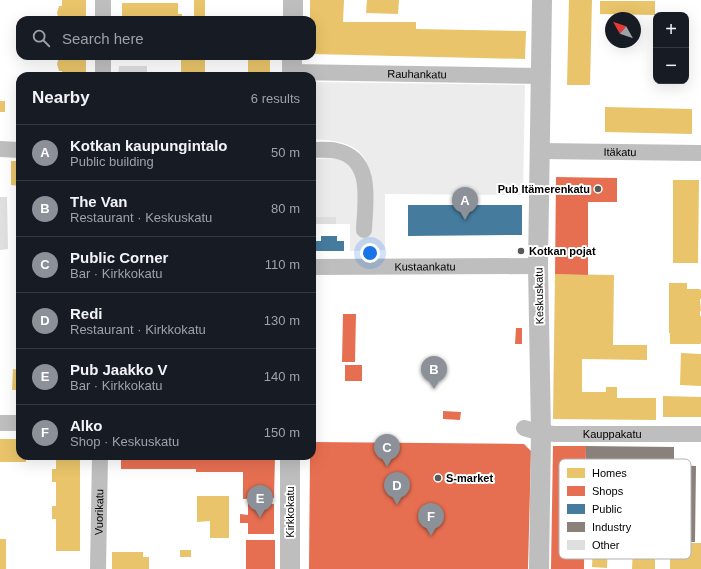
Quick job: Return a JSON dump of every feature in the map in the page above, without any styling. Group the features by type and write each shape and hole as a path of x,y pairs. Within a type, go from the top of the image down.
{"main road":[{"path":"293,0 293,16"},
{"name":"Keskuskatu","path":"539,569 532,430 538,266 542,0"},
{"name":"Kirkkokatu","path":"290,460 290,569"}],"street":[{"path":"103,0 103,16"},
{"path":"103,60 103,72"},
{"name":"Rauhankatu","path":"292,68 541,76"},
{"path":"0,149 16,150"},
{"path":"316,150 336,150 354,159 361,168 366,186 364,230"},
{"name":"Itäkatu","path":"540,151 701,153"},
{"name":"Kustaankatu","path":"316,267 538,266"},
{"path":"0,423 16,423"},
{"name":"Kauppakatu","path":"532,430 701,434"},
{"name":"Vuorikatu","path":"98,569 100,460"}],"shaded area":[{"path":"316,82 525,85 523,195 385,194 385,250 350,251 350,224 316,224 316,159 331,158 342,161 357,174 373,194 372,179 369,167 364,157 358,150 349,145 316,139"}],"building: Homes":[{"path":"62,0 86,0 86,16 58,16 59,6 62,6"},
{"path":"194,0 205,0 205,16 194,16"},
{"path":"310,0 344,0 343,22 416,22 416,29 526,31 525,59 316,54 316,16 310,16"},
{"path":"367,0 399,0 398,14 366,13"},
{"path":"569,0 592,0 590,85 567,85"},
{"path":"600,1 655,1 655,12 653,12 653,15 641,15 641,12 605,12 605,14 600,14"},
{"path":"122,3 178,3 178,14 182,14 182,16 122,16"},
{"path":"58,60 86,60 86,72 62,72 59,71 57,64"},
{"path":"181,60 205,60 205,72 181,72"},
{"path":"248,60 270,60 270,72 248,72"},
{"path":"0,101 5,101 5,112 0,112"},
{"path":"605,107 692,109 692,134 605,132"},
{"path":"11,161 16,161 16,186 11,185"},
{"path":"673,180 699,180 698,263 673,263"},
{"path":"555,274 614,275 613,345 647,345 647,360 582,359 582,392 606,392 606,387 617,387 617,398 656,398 656,420 553,419"},
{"path":"669,283 687,283 687,289 701,290 700,344 670,344"},
{"path":"681,353 701,354 701,386 680,385"},
{"path":"13,369 16,369 16,390 12,390"},
{"path":"663,396 701,397 701,417 663,417"},
{"path":"0,439 16,439 16,460 26,460 26,462 0,462"},
{"path":"56,460 80,460 80,551 56,551 56,519 52,519 52,506 56,506 56,482 52,482 52,469 56,469"},
{"path":"197,496 229,496 229,538 210,538 210,521 197,522"},
{"path":"0,539 6,539 6,569 0,569"},
{"path":"691,543 701,543 701,569 670,569 670,559 691,559"},
{"path":"180,550 191,550 191,557 180,557"},
{"path":"112,552 143,552 143,557 149,557 149,569 112,569"},
{"path":"592,559 607,559 607,568 592,567"},
{"path":"632,559 655,559 655,569 632,569"}],"building: Shops":[{"path":"556,177 617,178 617,202 588,202 588,275 555,274"},
{"path":"343,314 356,314 355,362 342,362"},
{"path":"516,328 522,328 522,344 515,344"},
{"path":"345,365 362,365 362,381 345,381"},
{"path":"443,411 461,412 460,420 443,419"},
{"path":"316,442 524,444 531,451 528,569 309,569 310,460 316,460"},
{"path":"553,446 586,446 586,459 559,459 559,559 584,559 584,569 551,569"},
{"path":"121,460 275,460 274,498 243,499 243,472 196,472 196,469 121,469"},
{"path":"248,504 274,504 274,534 248,534 248,523 240,523 240,514 248,515"},
{"path":"246,540 275,540 275,569 246,569"}],"building: Public":[{"path":"408,205 522,205 522,235 408,236"},
{"path":"321,236 337,236 337,241 344,241 344,251 316,251 316,241 321,241"}],"building: Industry":[{"path":"586,446 674,447 674,459 586,459"},
{"path":"691,466 696,466 695,542 691,542"}],"building: Other":[{"path":"119,66 147,66 147,72 118,72"},
{"path":"0,197 7,197 8,249 0,250"},
{"path":"316,217 336,217 336,224 316,224"}],"place":[{"name":"Pub Itämerenkatu","path":"598,189"},
{"name":"Kotkan kaupungintalo","path":"465,220"},
{"name":"Kotkan pojat","path":"521,251"},
{"name":"The Van","path":"434,389"},
{"name":"Public Corner","path":"387,467"},
{"name":"S-market","path":"438,478"},
{"name":"Redi","path":"397,505"},
{"name":"Pub Jaakko V","path":"260,518"},
{"name":"Alko","path":"431,536"}]}
